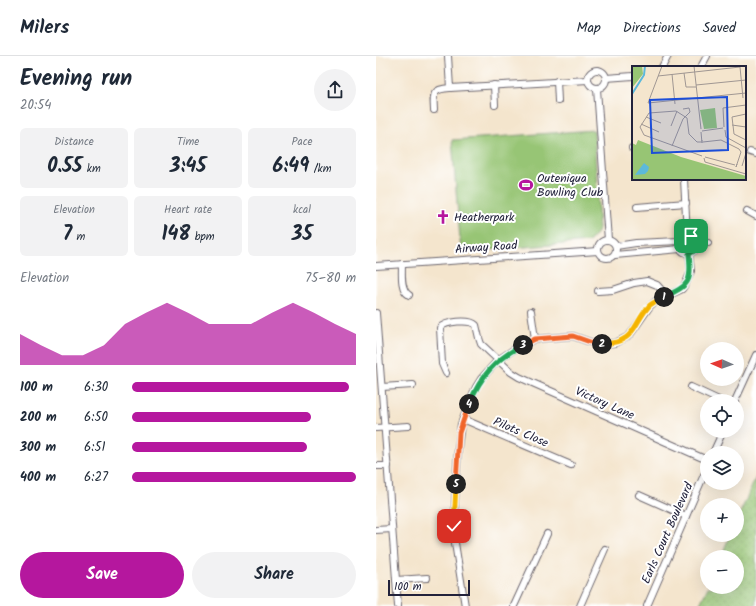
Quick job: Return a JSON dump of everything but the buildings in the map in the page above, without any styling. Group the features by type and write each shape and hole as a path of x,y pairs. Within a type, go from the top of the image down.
{"street":[{"path":"448,56 450,88"},
{"path":"663,66 668,56"},
{"path":"702,66 707,56"},
{"path":"595,70 602,72 606,78 603,86 597,89 590,86 588,80 590,73 595,70"},
{"path":"606,78 632,76"},
{"path":"434,110 433,97 435,92 441,89 588,80"},
{"path":"557,81 558,101"},
{"path":"494,85 495,105"},
{"path":"597,89 608,240"},
{"path":"684,180 687,235"},
{"path":"637,207 686,203"},
{"path":"747,211 756,216"},
{"path":"616,246 636,243 679,241 682,237 687,235 694,238 697,244 694,251 689,254"},
{"path":"615,255 617,251 613,242 608,240 599,244 598,251 600,255 603,258 608,259 615,255 680,249 689,254"},
{"path":"679,241 680,249"},
{"path":"697,244 708,243"},
{"name":"Airway Road","path":"376,266 598,251"},
{"path":"465,606 455,543 454,526 459,433 476,387 481,379 498,360 513,350 535,339 573,336 593,343 601,344 615,343 627,337 650,306 656,301 682,289 691,271 689,254"},
{"path":"402,264 403,286 405,292 409,295"},
{"path":"598,291 613,290 634,282 647,281 657,285 667,296"},
{"path":"531,311 535,339"},
{"path":"376,313 398,606"},
{"name":"Victory Lane","path":"446,373 442,364 440,328 446,323 471,321 478,328 481,344 519,377 700,457"},
{"path":"738,394 756,355"},
{"path":"382,387 413,384"},
{"path":"691,387 706,394"},
{"name":"Pilots Close","path":"463,419 571,466"},
{"path":"376,428 408,426"},
{"path":"376,466 388,466"},
{"name":"Earls Court Boulevard","path":"647,606 700,484"},
{"path":"639,495 686,516"},
{"path":"376,530 392,528"},
{"path":"514,606 547,534"},
{"path":"580,606 605,549"},
{"path":"396,580 427,578"}],"green space":[{"name":"Outeniqua Bowling Club","path":"594,130 599,230 589,242 461,252 452,140"},
{"path":"756,477 756,606 699,606 705,594 744,594 744,550 724,550 727,542 744,542 744,504"}],"place":[{"name":"Outeniqua Bowling Club","path":"526,185"},
{"name":"Heatherpark","path":"443,217"}],"route":[{"path":"454,526 459,433 461,424 476,387 481,379 498,360 513,350 535,339 573,336 593,343 608,344 615,343 627,337 650,306 656,301 682,289 686,283 691,271 689,254 697,248 696,241 691,236"}]}
